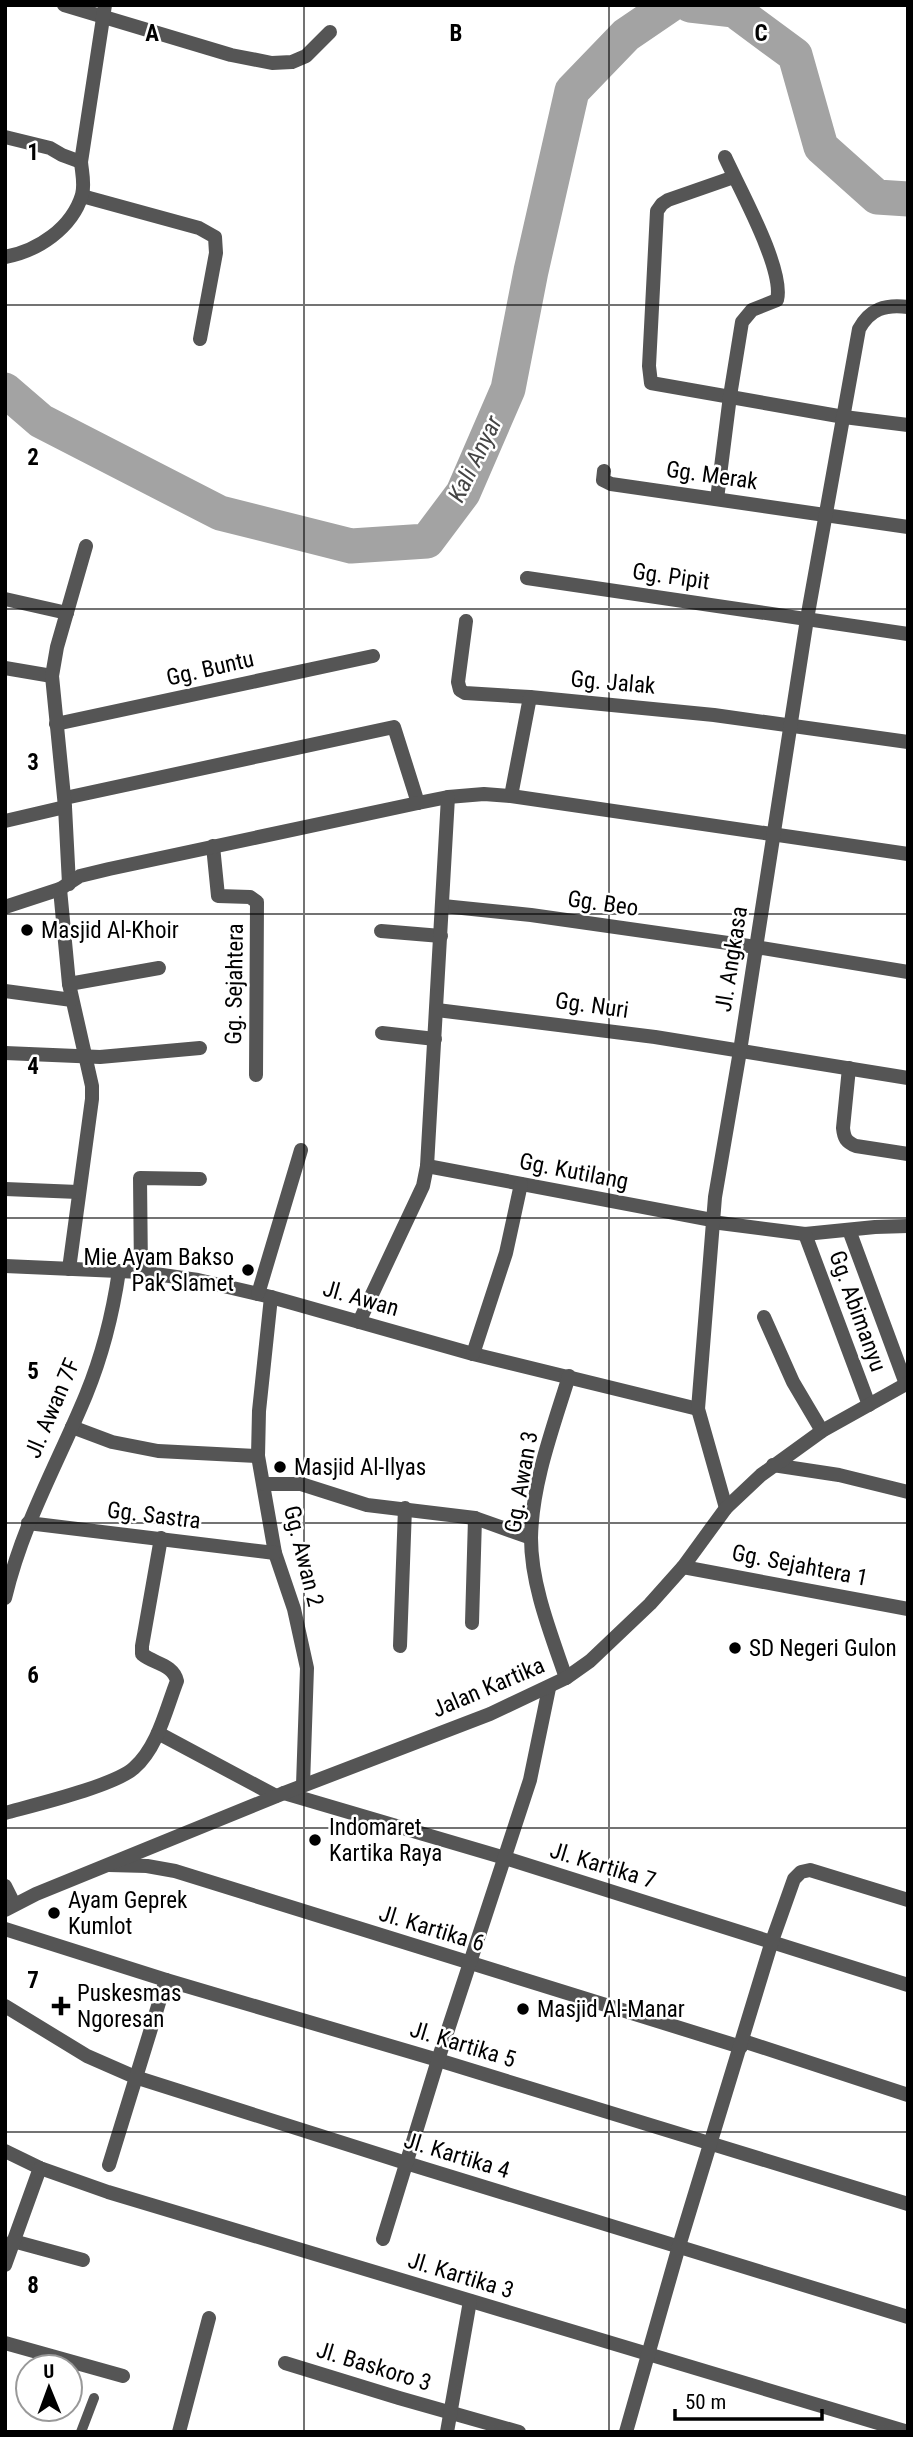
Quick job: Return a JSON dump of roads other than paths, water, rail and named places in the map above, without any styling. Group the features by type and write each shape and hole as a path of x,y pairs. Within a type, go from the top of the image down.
{"street":[{"path":"64,5 104,11 231,55 272,63 292,62 306,56 330,32"},
{"path":"5,257 17,255 41,244 62,228 82,196 84,185 81,162 104,11"},
{"path":"5,137 50,148 81,162"},
{"path":"717,499 742,322 752,310 777,300 779,290 778,280 760,233 725,157"},
{"path":"734,177 668,200 656,215 649,366 651,383 844,417 908,425"},
{"path":"82,196 199,228 215,237 216,253 200,339"},
{"name":"Jl. Angkasa","path":"726,1508 698,1409 712,1221 719,1166 740,1051 807,619 859,329 865,318 881,307 908,307"},
{"name":"Gg. Merak","path":"604,471 603,480 611,484 908,527"},
{"path":"69,1269 78,1192 92,1111 92,1086 69,984 65,803 52,676 57,647 86,546"},
{"name":"Gg. Pipit","path":"527,578 908,634"},
{"path":"5,599 67,613"},
{"name":"Gg. Jalak","path":"467,621 458,682 460,690 466,694 640,706 792,724 908,742"},
{"name":"Gg. Buntu","path":"55,724 373,656"},
{"path":"5,668 52,676"},
{"path":"511,796 530,697"},
{"path":"5,821 65,803 394,727 418,803"},
{"path":"5,907 65,887 86,874 418,803 484,794 908,854"},
{"path":"359,1322 418,1197 427,1166 448,797"},
{"name":"Gg. Sejahtera","path":"214,846 218,896 253,897 258,905 256,1075"},
{"name":"Gg. Beo","path":"443,906 531,915 908,972"},
{"path":"381,930 441,936"},
{"path":"69,984 159,968"},
{"path":"5,991 72,1000"},
{"name":"Gg. Nuri","path":"437,1010 515,1018 908,1078"},
{"path":"382,1033 435,1039"},
{"path":"5,1053 85,1057 200,1048"},
{"path":"849,1068 844,1138 856,1146 908,1154"},
{"name":"Gg. Awan 2","path":"301,1150 265,1296 258,1456 275,1553 294,1609 307,1668 303,1785"},
{"name":"Gg. Kutilang","path":"427,1166 712,1221 805,1234 908,1226"},
{"path":"141,1272 140,1178 200,1179"},
{"path":"473,1354 506,1253 521,1184"},
{"path":"5,1189 78,1192"},
{"path":"849,1230 907,1383"},
{"name":"Gg. Abimanyu","path":"805,1234 869,1405"},
{"name":"Jl. Awan","path":"5,1266 141,1272 198,1280 473,1354 698,1409"},
{"name":"Jl. Awan 7F","path":"5,1598 8,1573 97,1363 119,1271"},
{"path":"764,1317 793,1382 822,1431"},
{"name":"Gg. Awan 3","path":"566,1678 537,1581 531,1538 540,1480 569,1376"},
{"name":"Jalan Kartika","path":"10,1907 280,1794 397,1751 549,1688 590,1661 616,1638 683,1567 726,1508 773,1465 822,1431 907,1383"},
{"path":"72,1427 112,1442 147,1449 258,1456"},
{"path":"773,1465 839,1475 908,1492"},
{"path":"264,1484 301,1484 367,1505 475,1518 531,1538"},
{"path":"400,1646 405,1508"},
{"path":"472,1623 475,1518"},
{"name":"Gg. Sastra","path":"28,1523 275,1553"},
{"path":"5,1814 94,1786 133,1769 158,1732 177,1681 171,1670 142,1654 161,1538"},
{"name":"Gg. Sejahtera 1","path":"683,1567 908,1609"},
{"path":"383,2239 536,1759 549,1688"},
{"name":"Jl. Kartika 7","path":"158,1732 280,1794 505,1858 908,1985"},
{"name":"Jl. Kartika 6","path":"107,1865 164,1869 908,2095"},
{"path":"626,2432 679,2246 772,1941 792,1884 797,1875 805,1870 816,1871 908,1900"},
{"path":"5,1886 10,1907"},
{"name":"Jl. Kartika 5","path":"5,1929 908,2204"},
{"path":"109,2165 166,1980"},
{"name":"Jl. Kartika 4","path":"5,2006 87,2056 135,2077 908,2317"},
{"name":"Jl. Kartika 3","path":"5,2151 40,2168 108,2192 908,2432"},
{"path":"5,2264 40,2168"},
{"path":"13,2241 83,2260"},
{"path":"447,2432 470,2301"},
{"path":"179,2432 209,2318"},
{"path":"5,2343 123,2376"},
{"name":"Jl. Baskoro 3","path":"285,2363 519,2432"}],"lane":[{"path":"81,2432 94,2398"}],"waterway":[{"name":"Kali Anyar","path":"5,390 41,421 220,513 351,546 427,541 463,493 508,389 531,271 572,91 626,35 670,5"},
{"name":"Kali Anyar","path":"690,5 734,10 795,55 821,147 877,197 908,199"}],"place":[{"name":"Masjid Al-Khoir","path":"27,930"},
{"name":"Mie Ayam Bakso Pak Slamet","path":"248,1270"},
{"name":"Masjid Al-Ilyas","path":"280,1467"},
{"name":"SD Negeri Gulon","path":"735,1648"},
{"name":"Indomaret Kartika Raya","path":"315,1840"},
{"name":"Ayam Geprek Kumlot","path":"54,1913"},
{"name":"Puskesmas Ngoresan","path":"61,2006"},
{"name":"Masjid Al-Manar","path":"523,2009"}]}
